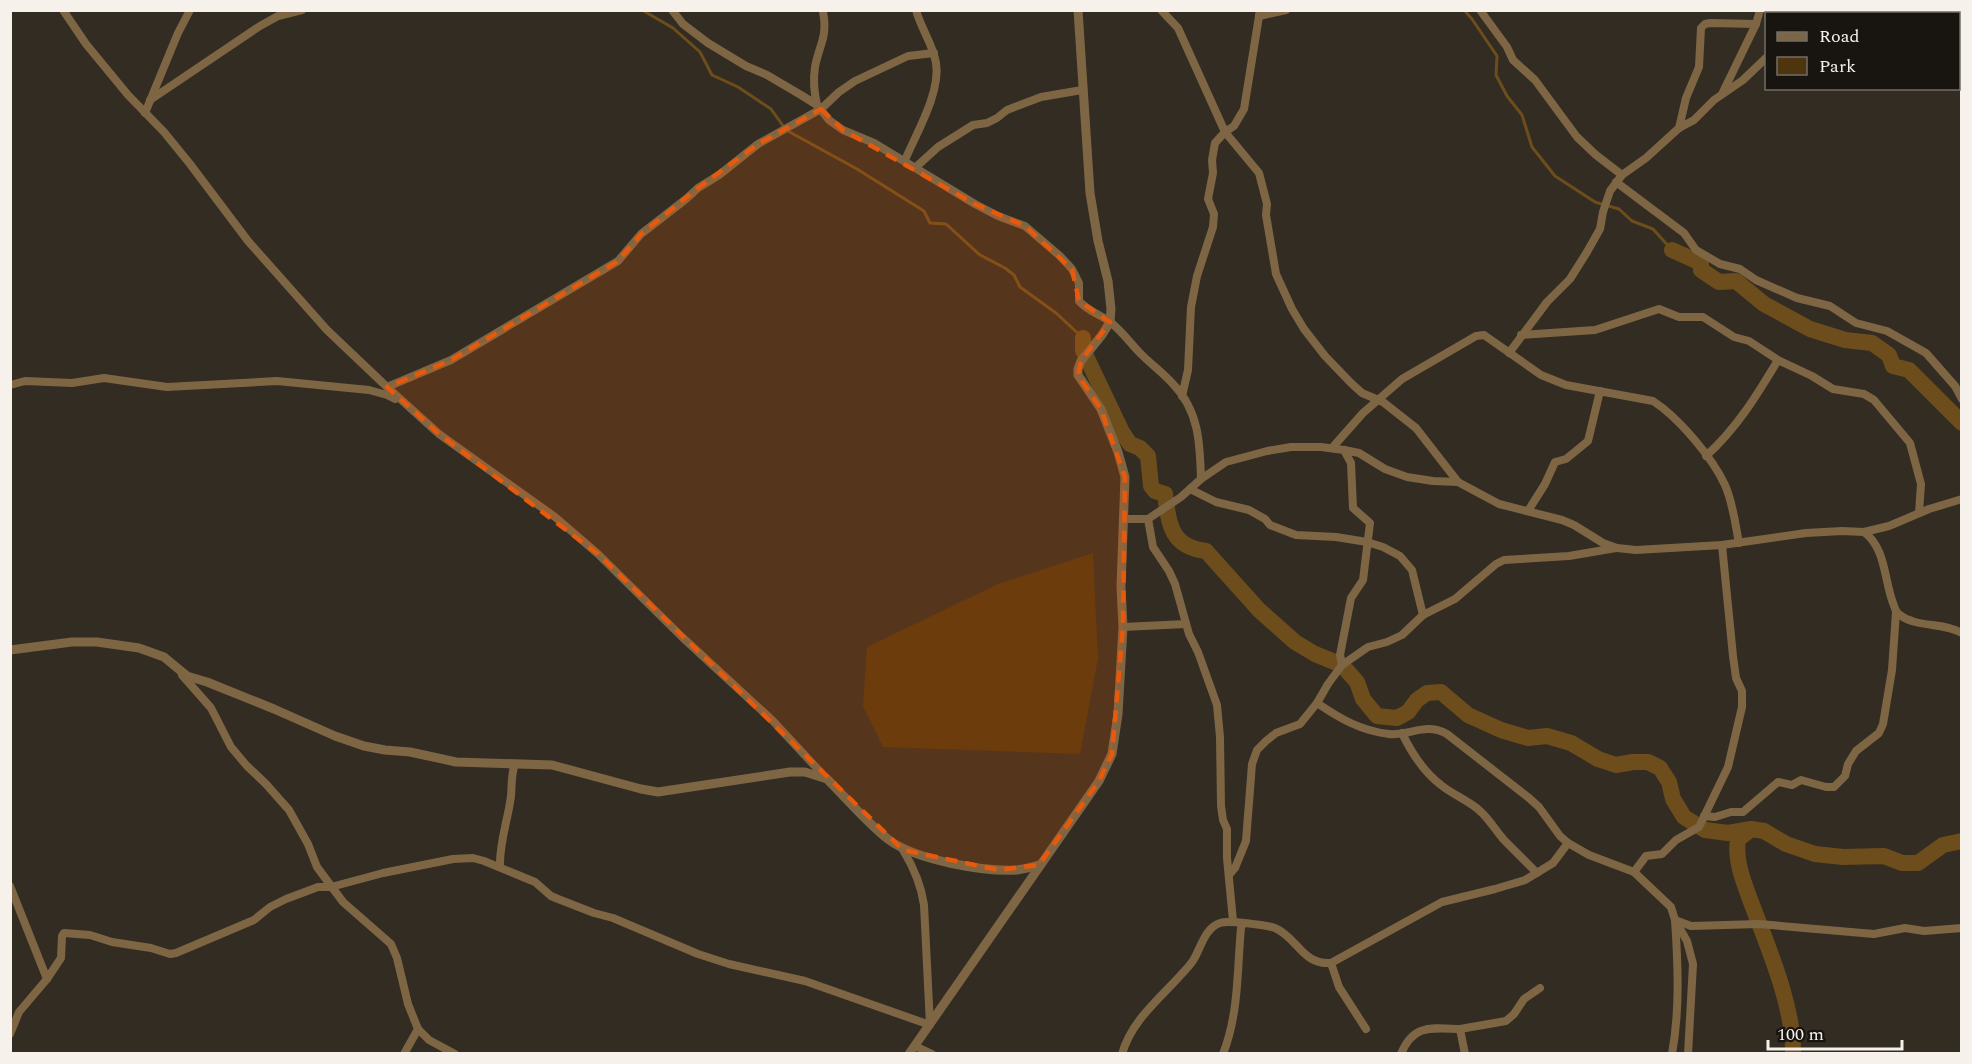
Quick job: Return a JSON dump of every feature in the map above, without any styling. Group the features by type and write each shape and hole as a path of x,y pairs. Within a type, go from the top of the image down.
{"street":[{"path":"63,10 128,96 190,164 256,250 327,330 439,434 555,517 598,554 682,637 772,720 887,839 903,850 949,862 999,870 1019,870 1039,865"},
{"path":"145,113 190,10"},
{"path":"150,100 260,26 278,16 302,10"},
{"path":"672,10 683,24 708,43 819,107 829,120 843,130 874,143 905,160 975,204 1025,226 1060,256 1072,269 1078,283 1079,301 1110,322 1174,385 1182,396 1193,414 1198,431 1201,479"},
{"path":"905,160 933,94 937,72 934,53 916,10"},
{"path":"932,1053 912,1050 1099,781 1111,760 1118,714 1123,627 1121,588 1125,477 1122,463 1101,409 1078,375 1081,361 1110,322 1111,296 1090,193 1078,10"},
{"path":"1161,10 1178,28 1225,132 1259,173 1267,204 1266,214 1276,274 1292,309 1325,356 1362,393 1383,402 1416,428 1458,482 1500,504 1568,522 1593,538 1617,548"},
{"path":"1182,396 1188,370 1191,307 1197,276 1213,227 1214,214 1208,199 1215,143 1234,126 1244,109 1260,13 1286,10"},
{"path":"1480,10 1507,47 1513,60 1535,80 1577,137 1622,175"},
{"path":"1722,93 1756,24 1760,10"},
{"path":"819,107 814,80 815,66 824,39 823,12"},
{"path":"1679,128 1686,98 1699,67 1701,28 1710,23 1756,24"},
{"path":"387,387 451,360 618,261 641,234 698,188 758,144 875,70 908,56 934,53"},
{"path":"1509,354 1547,302 1570,279 1600,229 1606,200 1622,175 1646,158 1679,128 1694,120 1722,93 1743,80 1765,60"},
{"path":"916,167 938,147 973,125 987,123 1007,110 1041,97 1082,90"},
{"path":"1616,182 1684,233 1696,250 1720,264 1740,269 1756,280 1797,298 1830,306 1856,323 1887,331 1926,353 1955,386 1962,399"},
{"path":"1521,335 1595,330 1659,309 1679,317 1703,317 1734,337 1749,341 1778,360 1833,389 1864,394 1874,400 1910,443 1921,484 1919,513"},
{"path":"1332,448 1376,400 1402,379 1476,336 1484,335 1542,375 1566,386 1653,401 1664,408 1682,425 1724,483 1733,511 1739,543"},
{"path":"1706,456 1748,409 1778,360"},
{"path":"10,385 25,381 72,383 104,378 167,387 277,381 378,392 406,405"},
{"path":"1527,511 1545,484 1555,462 1566,459 1588,441 1600,391"},
{"path":"1123,519 1148,519 1169,506 1201,479 1226,462 1291,447 1332,448 1359,453 1385,469 1407,477 1433,482 1458,482"},
{"path":"1342,665 1340,655 1351,598 1363,580 1370,523 1353,508 1351,463 1344,450"},
{"path":"1190,489 1216,502 1249,510 1265,519 1270,525 1296,535 1336,537 1367,542 1400,556 1412,570 1423,615"},
{"path":"1229,875 1235,868 1246,841 1252,764 1257,750 1276,734 1300,724 1342,665 1368,647 1402,635 1423,615 1455,599 1488,569 1504,560 1569,556 1617,548 1655,550 1722,545 1806,533 1864,532 1889,526 1919,513 1962,500"},
{"path":"1148,519 1153,547 1175,584 1186,624 1217,705 1221,806 1227,829 1233,921"},
{"path":"1704,816 1715,817 1731,812 1743,812 1778,782 1792,785 1801,780 1826,788 1834,787 1845,776 1848,764 1856,752 1879,733 1883,724 1892,670 1896,612 1888,590 1880,551 1872,538 1864,532"},
{"path":"1634,872 1646,856 1662,854 1676,840 1699,827 1728,767 1742,707 1742,690 1736,678 1722,545"},
{"path":"1896,612 1913,621 1950,627 1962,633"},
{"path":"1123,627 1186,624"},
{"path":"10,650 72,642 119,645 158,654 169,661 211,708 231,747 289,810 308,844 317,867 343,902 391,944 395,951 408,1004 418,1029 429,1040 455,1053"},
{"path":"179,671 364,746 410,752 456,762 552,765 658,792 790,772 805,772 827,779"},
{"path":"1317,703 1343,720 1390,734 1438,729 1539,807 1560,836 1568,843 1589,855 1634,872 1671,907 1675,920 1687,941 1693,964 1688,1053"},
{"path":"1402,732 1413,754 1430,774 1441,785 1469,801 1489,819 1505,841 1537,873"},
{"path":"500,867 515,764"},
{"path":"1122,1053 1128,1035 1137,1022 1193,961 1210,931 1219,923 1233,921 1275,928 1309,959 1319,964 1331,963 1442,902 1526,880 1553,863 1568,843"},
{"path":"903,850 916,871 923,896 930,1024"},
{"path":"10,1034 19,1012 47,979 61,958 64,933 90,935 170,954 255,920 286,899 318,887 332,887 383,873 464,858 484,861 500,867 535,882 551,896 613,918 698,954 729,964 806,981 930,1024"},
{"path":"10,886 47,979"},
{"path":"1675,920 1691,926 1759,924 1874,934 1905,928 1924,931 1962,928"},
{"path":"1672,1053 1678,989 1675,920"},
{"path":"1223,1053 1232,1027 1243,923"},
{"path":"1331,963 1339,987 1365,1029"},
{"path":"1401,1053 1411,1036 1420,1030 1460,1029 1506,1021 1524,999 1540,988"},
{"path":"404,1053 418,1029"},
{"path":"1460,1029 1465,1053"}],"highlighted area":[{"path":"821,109 843,130 975,204 1025,226 1072,269 1079,301 1110,322 1081,361 1078,375 1101,409 1125,477 1123,627 1112,754 1099,781 1039,865 999,870 903,850 598,554 439,434 387,387 451,360 618,261 641,234 698,188 758,144"}],"green space":[{"path":"1093,553 1098,658 1080,754 883,747 863,706 867,647 998,584"}],"waterway":[{"path":"642,10 673,28 700,52 712,75 738,87 771,109 786,130 857,169 924,211 930,223 946,224 980,255 1014,275 1020,287 1056,313 1083,338"},
{"path":"1464,10 1497,56 1496,75 1507,96 1522,115 1532,147 1555,176 1595,202 1619,209 1632,221 1653,229 1672,250"},
{"path":"1672,250 1701,263 1701,270 1719,282 1736,281 1764,304 1810,329 1845,340 1872,343 1889,355 1893,366 1909,370 1962,423"},
{"path":"1083,338 1083,350 1122,432 1130,444 1140,448 1148,456 1151,486 1155,491 1165,494 1174,533 1185,545 1206,551 1259,610 1295,642 1315,654 1342,665 1357,682 1363,699 1377,716 1397,718 1408,712 1417,700 1427,693 1441,692 1468,715 1501,730 1528,738 1547,736 1571,743 1598,759 1616,765 1648,762 1660,768 1669,782 1673,799 1684,817 1705,830 1728,833 1751,829 1764,831 1786,844 1815,854 1843,857 1884,856 1902,863 1918,863 1943,845 1962,841"},
{"path":"1750,830 1738,839 1739,866 1774,962 1785,1000 1790,1018 1793,1054"}]}
